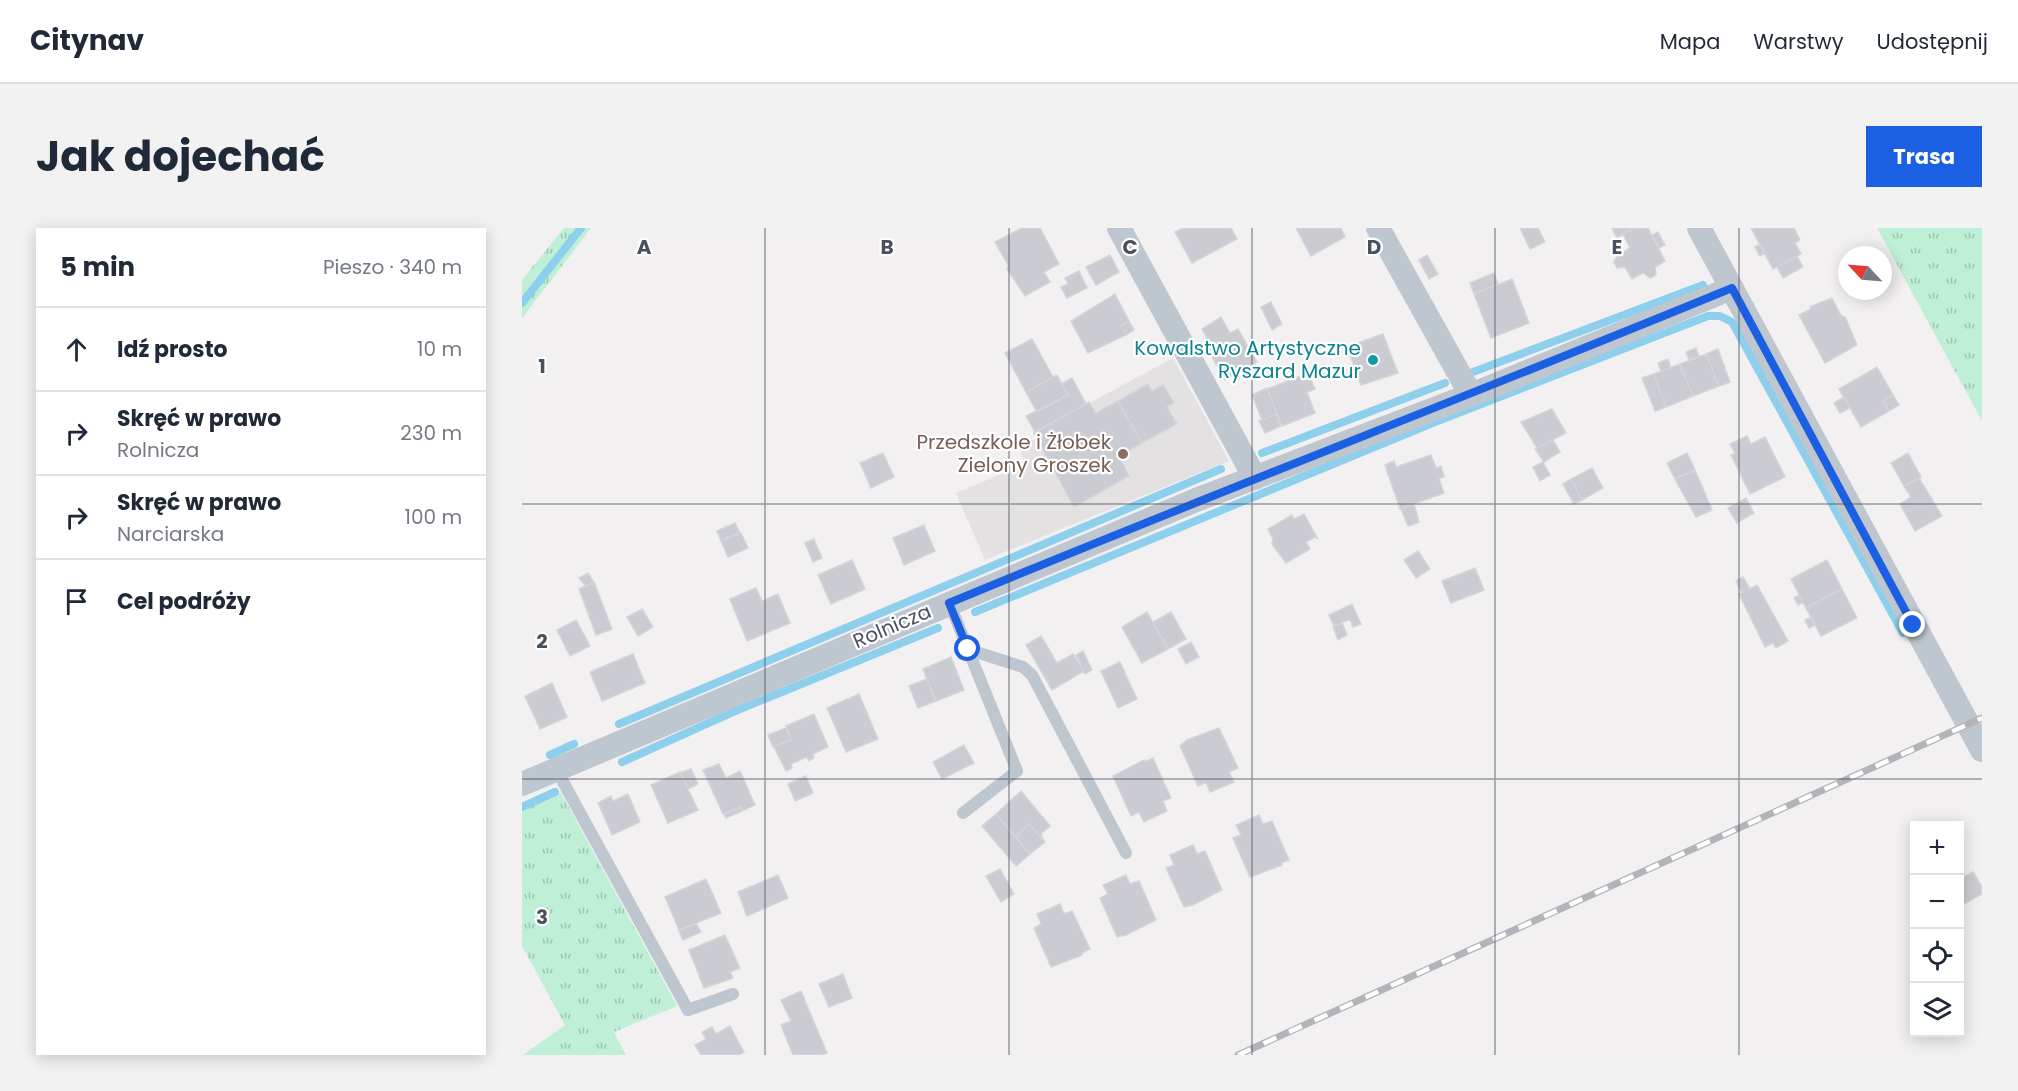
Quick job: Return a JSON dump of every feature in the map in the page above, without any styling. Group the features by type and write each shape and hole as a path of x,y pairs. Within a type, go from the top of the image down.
{"street":[{"path":"1119,228 1255,478"},
{"path":"1378,228 1471,395"},
{"path":"1699,228 1982,750"},
{"name":"Rolnicza","path":"522,784 949,603 1255,478 1471,395 1732,288"}],"lane":[{"path":"949,603 1017,771 963,813"},
{"path":"968,649 1023,667 1032,675 1126,853"},
{"path":"556,769 688,1010 733,994"}],"shaded area":[{"name":"Przedszkole i Żłobek Zielony Groszek","path":"1173,358 1229,461 985,560 956,493 1025,464 1019,447 1037,438 1034,433"}],"green space":[{"path":"564,228 591,228 522,318 522,280"},
{"path":"1877,228 1982,228 1982,421 1892,256 1892,246 1887,246"},
{"path":"561,793 677,1006 614,1032 626,1055 523,1055 565,1025 522,946 522,810"}],"building":[{"path":"1022,228 1040,228 1059,264 1044,272 1050,282 1025,296 1007,269 1008,265 995,242"},
{"path":"1183,228 1231,228 1237,239 1192,263 1175,232"},
{"path":"1296,228 1341,228 1345,237 1311,256"},
{"path":"1520,228 1538,228 1545,242 1530,249"},
{"path":"1612,228 1634,228 1617,238"},
{"path":"1634,228 1648,228 1665,261 1655,267 1656,275 1650,278 1643,273 1632,279 1625,267 1617,268 1614,262 1617,256 1630,248 1623,234"},
{"path":"1751,228 1794,228 1800,240 1795,243 1801,254 1773,269"},
{"path":"1658,232 1665,245 1659,248 1652,235"},
{"path":"1760,244 1765,253 1760,256 1755,247"},
{"path":"1110,255 1119,272 1096,285 1086,267"},
{"path":"1427,255 1438,274 1429,279 1419,260"},
{"path":"1797,256 1803,267 1783,278 1777,267"},
{"path":"1079,271 1087,288 1067,298 1061,287 1068,284 1065,278"},
{"path":"1494,273 1498,284 1474,294 1470,283"},
{"path":"1512,279 1529,323 1491,338 1474,294"},
{"path":"1115,294 1129,321 1121,326 1126,335 1088,353 1071,321"},
{"path":"1832,298 1841,316 1845,317 1857,345 1825,363 1799,315 1811,309 1810,307"},
{"path":"1271,302 1282,324 1272,330 1261,307"},
{"path":"1221,317 1230,333 1238,329 1257,362 1225,380 1207,348 1211,345 1202,329"},
{"path":"1129,321 1134,330 1126,335 1121,326"},
{"name":"Kowalstwo Artystyczne Ryszard Mazur","path":"1383,334 1398,373 1361,385 1347,347"},
{"path":"1032,339 1053,377 1026,392 1005,353"},
{"path":"1696,348 1699,357 1689,360 1686,352"},
{"path":"1718,349 1730,382 1719,386 1706,354"},
{"path":"1706,354 1719,386 1693,396 1680,364"},
{"path":"1668,359 1671,368 1661,371 1658,363"},
{"path":"1680,364 1693,396 1666,407 1654,374"},
{"path":"1877,367 1893,395 1883,401 1889,411 1861,427 1839,389"},
{"path":"1308,373 1315,389 1307,392 1315,413 1282,426 1267,389"},
{"path":"1654,374 1666,407 1655,411 1642,378"},
{"path":"1057,375 1068,395 1037,412 1026,392"},
{"path":"1072,378 1086,404 1035,432 1026,416 1068,395 1061,384"},
{"path":"1148,384 1152,391 1163,385 1174,403 1167,407 1177,424 1142,443 1118,401"},
{"path":"1267,388 1277,414 1262,420 1252,395"},
{"path":"1893,395 1899,405 1889,411 1883,401"},
{"path":"1844,397 1850,408 1840,413 1834,403"},
{"path":"1118,401 1142,443 1119,456 1129,476 1074,507 1034,433 1089,402 1096,413"},
{"path":"1552,409 1566,433 1537,448 1521,422"},
{"path":"1277,414 1281,426 1265,433 1259,421"},
{"path":"1747,436 1751,444 1765,437 1785,477 1750,494 1731,455 1735,453 1730,444"},
{"path":"1553,440 1560,452 1544,462 1535,449"},
{"path":"883,453 894,477 871,488 860,463"},
{"path":"1687,453 1695,470 1675,479 1667,463"},
{"path":"1908,453 1921,477 1904,486 1891,463"},
{"path":"1431,455 1436,468 1441,466 1444,477 1439,479 1444,493 1400,509 1385,465 1394,461 1396,467"},
{"path":"1543,462 1550,475 1540,481 1533,467"},
{"path":"1592,468 1603,488 1582,500 1571,479"},
{"path":"1695,470 1712,510 1696,517 1675,479"},
{"path":"1919,478 1942,516 1915,531 1900,504 1911,497 1904,486"},
{"path":"1571,479 1582,500 1574,504 1563,484"},
{"path":"1746,498 1754,513 1737,523 1728,508"},
{"path":"1414,504 1419,522 1408,526 1401,509"},
{"path":"1304,514 1318,539 1315,537 1306,542 1310,549 1286,563 1272,544 1273,539 1268,529 1292,515 1294,519"},
{"path":"735,523 740,533 721,541 717,531"},
{"path":"924,525 935,551 904,565 893,538"},
{"path":"741,533 748,548 728,557 721,541"},
{"path":"814,539 822,558 813,562 805,543"},
{"path":"1418,551 1430,569 1416,578 1404,560"},
{"path":"852,560 865,589 831,604 818,575"},
{"path":"1827,560 1842,589 1806,608 1791,579"},
{"path":"1475,568 1484,590 1451,603 1442,581"},
{"path":"588,573 594,583 586,586 579,578"},
{"path":"1743,577 1750,589 1757,585 1788,641 1776,648 1773,643 1765,647 1739,594 1742,593 1736,581"},
{"path":"594,582 612,629 596,635 579,589"},
{"path":"756,588 762,601 778,594 790,623 747,641 730,599"},
{"path":"1842,589 1857,618 1821,636 1806,608"},
{"path":"1799,595 1803,602 1798,605 1794,598"},
{"path":"1352,604 1361,624 1353,627 1350,619 1334,626 1329,615"},
{"path":"642,609 653,627 638,636 627,617"},
{"path":"1147,612 1168,649 1142,663 1122,627"},
{"path":"1171,612 1186,639 1168,649 1153,622"},
{"path":"1811,617 1815,625 1809,628 1805,620"},
{"path":"576,620 590,646 570,656 557,630"},
{"path":"1342,623 1347,635 1338,640 1333,627"},
{"path":"1041,636 1057,663 1073,654 1084,671 1052,690 1026,645"},
{"path":"1191,642 1199,657 1186,664 1178,649"},
{"path":"1083,651 1092,670 1085,674 1076,655"},
{"path":"633,654 645,683 602,701 590,672"},
{"path":"951,657 964,690 936,701 923,669"},
{"path":"1120,662 1137,699 1118,708 1101,671"},
{"path":"927,679 936,701 918,708 909,686"},
{"path":"552,683 567,717 540,729 525,696"},
{"path":"859,694 878,739 846,752 827,708"},
{"path":"814,714 828,747 813,754 814,758 809,761 807,757 791,764 792,768 786,771 774,747 791,740 786,726"},
{"path":"786,728 791,739 773,747 768,735"},
{"path":"1219,728 1238,768 1229,772 1234,782 1210,792 1206,782 1198,786 1180,746 1187,740"},
{"path":"964,745 974,763 942,779 933,762"},
{"path":"1153,758 1171,798 1163,801 1167,811 1144,822 1139,812 1131,816 1113,776 1144,760 1145,762"},
{"path":"719,764 726,778 740,771 755,805 742,811 741,807 723,814 703,770"},
{"path":"691,769 698,784 688,789 680,773"},
{"path":"680,772 698,810 668,823 651,785"},
{"path":"806,776 813,793 795,801 788,784"},
{"path":"1021,791 1050,826 1041,834 1044,841 1029,824 1015,837 996,814"},
{"path":"628,794 640,822 612,835 598,803 611,796 613,801"},
{"path":"741,807 742,811 726,818 724,814"},
{"path":"996,814 1030,854 1016,866 982,826"},
{"path":"1259,815 1263,824 1272,821 1289,860 1250,877 1233,838 1241,835 1236,825"},
{"path":"1029,824 1045,842 1030,854 1015,837"},
{"path":"1193,845 1197,854 1205,851 1222,890 1193,905 1184,907 1166,868 1174,865 1170,855"},
{"path":"1000,869 1014,894 1001,902 986,876"},
{"path":"1973,872 1982,887 1982,894 1964,904 1964,877"},
{"path":"778,875 788,898 747,916 738,892"},
{"path":"1126,875 1130,884 1139,881 1156,920 1117,937 1100,898 1108,894 1103,885"},
{"path":"706,879 721,913 679,930 665,897"},
{"path":"1060,904 1064,914 1072,911 1090,949 1082,955 1051,967 1034,928 1041,924 1037,914"},
{"path":"696,923 701,932 683,940 679,931"},
{"path":"725,935 740,968 730,972 733,978 704,988 689,950"},
{"path":"843,974 852,998 829,1007 819,984"},
{"path":"801,991 827,1053 822,1055 793,1055 781,1025 791,1021 781,1000"},
{"path":"730,1026 744,1052 739,1055 701,1055 695,1045 706,1039 702,1032 712,1027 716,1034"}],"waterway":[{"path":"522,303 581,228"},
{"path":"1473,372 1703,285"},
{"path":"975,612 1435,422 1708,316 1720,316 1732,322 1903,633"},
{"path":"1262,453 1445,383"},
{"path":"619,724 1221,469"},
{"path":"622,762 733,712 938,628"},
{"path":"550,755 574,744"},
{"path":"522,807 555,792"}],"railway":[{"path":"1238,1055 1982,718"}],"place":[{"name":"Kowalstwo Artystyczne Ryszard Mazur","path":"1373,360"},
{"name":"Przedszkole i Żłobek Zielony Groszek","path":"1123,454"}],"route":[{"path":"968,649 949,603 1196,500 1471,395 1732,288 1913,625"}]}
